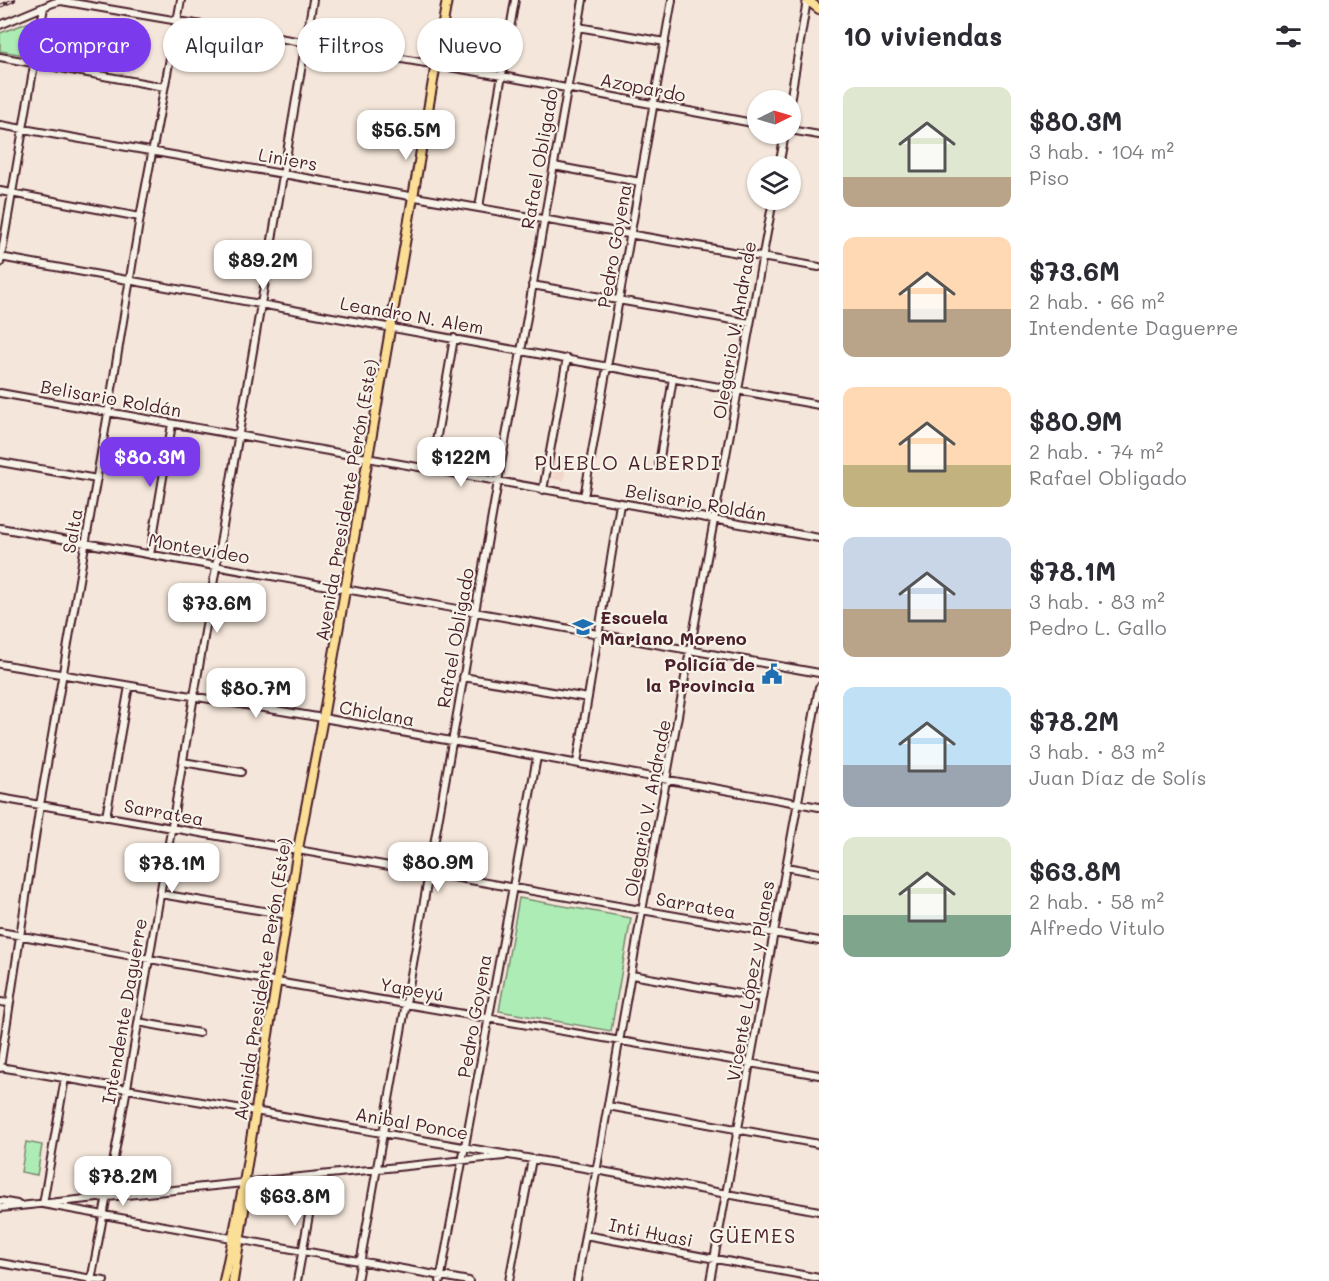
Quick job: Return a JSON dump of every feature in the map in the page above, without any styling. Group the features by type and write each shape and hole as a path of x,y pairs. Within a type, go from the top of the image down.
{"main road":[{"name":"Avenida Presidente Perón (Este)","path":"444,18 447,0"},
{"path":"807,0 819,9"},
{"name":"Avenida Presidente Perón (Este)","path":"224,1281 247,1191 244,1183 298,849 392,327 435,72"},
{"name":"Avenida Presidente Perón (Este)","path":"233,1281 236,1239"}],"street":[{"name":"Salta","path":"177,18 181,0"},
{"name":"Intendente Daguerre","path":"310,18 313,0"},
{"path":"479,207 515,0"},
{"name":"Rafael Obligado","path":"357,1281 583,0"},
{"name":"Pedro Goyena","path":"584,498 672,0"},
{"path":"792,90 807,0"},
{"name":"Azopardo","path":"44,7 61,2 163,20"},
{"path":"0,26 44,7"},
{"path":"42,18 44,7"},
{"path":"578,27 665,42"},
{"path":"0,57 18,60"},
{"path":"0,259 32,72"},
{"path":"83,72 164,87"},
{"name":"Salta","path":"0,1067 40,805 97,479 129,279 167,72"},
{"name":"Intendente Daguerre","path":"92,1280 301,72"},
{"name":"Azopardo","path":"478,72 747,122"},
{"name":"Liniers","path":"0,125 819,267"},
{"path":"801,132 819,135"},
{"path":"554,166 640,182"},
{"path":"0,191 140,217"},
{"name":"Olegario V. Andrade","path":"577,1281 642,911 692,650 771,210"},
{"name":"Leandro N. Alem","path":"0,259 129,279 819,405"},
{"path":"532,285 750,323"},
{"path":"431,470 454,338"},
{"path":"543,490 567,358"},
{"path":"659,464 674,378"},
{"name":"Belisario Roldán","path":"0,393 497,483 819,538"},
{"path":"150,555 172,424"},
{"path":"0,462 97,479"},
{"path":"577,763 620,504"},
{"name":"Montevideo","path":"0,528 819,673"},
{"name":"Chiclana","path":"0,664 323,718 819,807"},
{"path":"463,677 588,698"},
{"path":"106,817 129,686"},
{"name":"Vicente López y Planes","path":"710,1281 819,687"},
{"name":"Pedro Goyena","path":"441,1279 537,757"},
{"path":"183,762 241,772"},
{"name":"Sarratea","path":"0,798 819,941"},
{"path":"786,867 819,873"},
{"path":"160,894 288,915"},
{"name":"Yapeyú","path":"0,932 819,1075"},
{"path":"632,975 762,998"},
{"path":"0,1002 10,1004"},
{"path":"138,1022 199,1033"},
{"name":"Anibal Ponce","path":"0,1067 512,1155 819,1211"},
{"path":"43,1204 65,1078"},
{"path":"608,1106 819,1144"},
{"path":"0,1208 512,1155"},
{"path":"509,1281 532,1159"},
{"path":"297,1281 316,1177"},
{"path":"0,1201 24,1206"},
{"path":"43,1204 360,1261 441,1279 469,1281"},
{"name":"Inti Huasi","path":"585,1235 819,1278"},
{"path":"0,1263 104,1281"}],"shaded area":[{"path":"554,457 566,459 564,481 552,479"}],"green space":[{"path":"18,26 18,54 0,51 0,33"},
{"path":"519,898 631,918 611,1031 499,1011"},
{"path":"26,1142 42,1145 37,1175 21,1172"}],"railway":[{"path":"0,6 14,0"}],"place":[{"name":"Escuela Mariano Moreno","path":"583,627"},
{"name":"Policía de la Provincia","path":"772,674"}],"district":[{"name":"PUEBLO ALBERDI","path":"628,462"},
{"name":"GÜEMES","path":"753,1235"}]}
